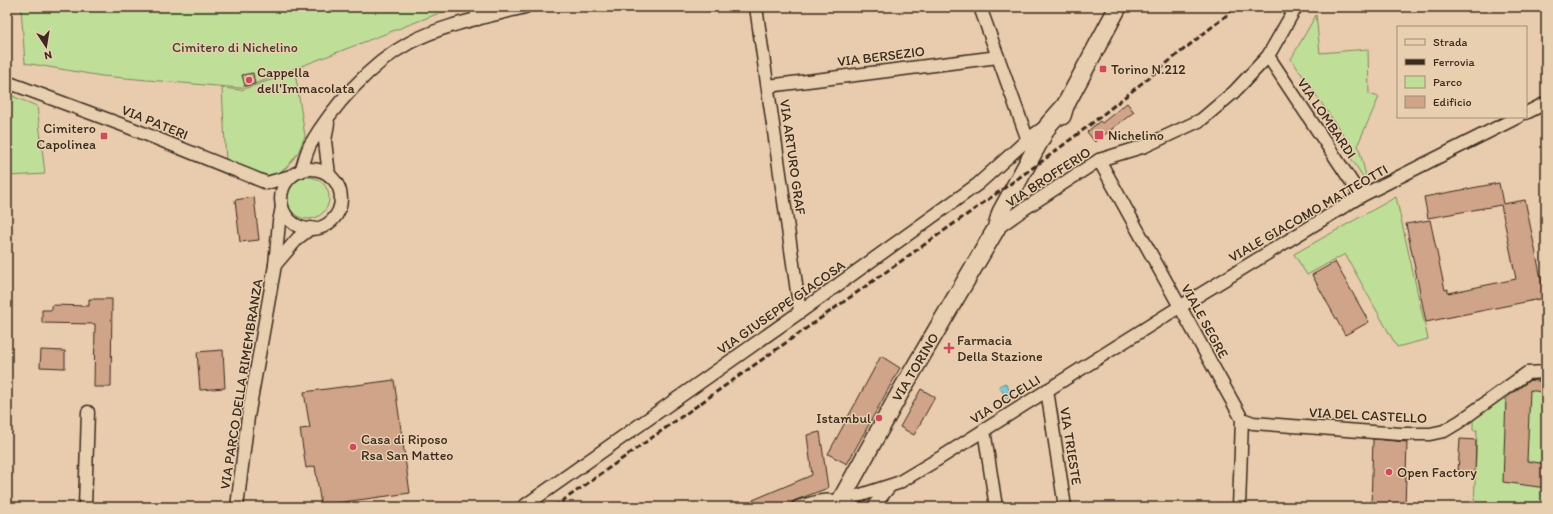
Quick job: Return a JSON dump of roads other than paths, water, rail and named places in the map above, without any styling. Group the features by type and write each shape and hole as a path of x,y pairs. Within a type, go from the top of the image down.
{"main road":[{"name":"VIA TORINO","path":"996,229 1010,217 1049,148 1058,128 1065,106 1118,7"},
{"name":"VIA TORINO","path":"840,505 901,391 996,229 1001,212 1030,146 1065,106"}],"street":[{"path":"476,7 478,20"},
{"path":"282,202 283,189 296,174 310,146 328,119 353,88 387,57 409,43 440,30 525,7"},
{"name":"VIA ARTURO GRAF","path":"756,7 800,312"},
{"path":"980,7 1030,146"},
{"name":"VIA BROFFERIO","path":"996,229 1099,160 1145,146 1201,120 1234,92 1268,56 1296,7"},
{"name":"VIA LOMBARDI","path":"1268,56 1361,196"},
{"name":"VIA BERSEZIO","path":"768,86 998,57"},
{"name":"VIA PATERI","path":"7,82 128,127 267,183"},
{"path":"1527,112 1546,103"},
{"name":"VIALE GIACOMO MATTEOTTI","path":"1180,306 1361,196 1516,118"},
{"path":"328,119 325,141 329,175"},
{"name":"VIA GIUSEPPE GIACOSA","path":"523,507 800,312 1030,146"},
{"name":"VIALE SEGRE","path":"1099,160 1242,419"},
{"path":"315,169 329,175 334,180 340,194 339,208 331,220 325,225 303,228 290,220 282,202 267,183 296,174 315,169"},
{"name":"VIA PARCO DELLA RIMEMBRANZA","path":"237,507 248,417 275,265 282,202"},
{"name":"VIA PARCO DELLA RIMEMBRANZA","path":"275,265 298,238 311,228"},
{"name":"VIA OCCELLI","path":"798,507 830,500 840,505 898,483 1180,306"},
{"name":"VIA DEL CASTELLO","path":"1242,419 1254,423 1400,434 1430,434 1444,431 1460,422 1527,373 1546,372"},
{"name":"VIA TRIESTE","path":"1047,390 1065,507"},
{"path":"85,507 88,412"},
{"path":"1239,507 1242,419"},
{"path":"984,430 996,507"},
{"path":"875,507 876,503 891,485"}],"water":[{"path":"1005,383 1013,395 1007,399 999,386"}],"railway":[{"path":"554,507 1041,162 1091,124 1228,14 1234,7"}],"place":[{"name":"Torino N.212","path":"1103,69"},
{"name":"Cappella dell'Immacolata","path":"249,80"},
{"name":"Nichelino","path":"1099,135"},
{"name":"Cimitero Capolinea","path":"104,136"},
{"name":"Farmacia Della Stazione","path":"949,348"},
{"name":"Istambul","path":"879,418"},
{"name":"Casa di Riposo Rsa San Matteo","path":"353,447"},
{"name":"Open Factory","path":"1389,472"}],"park label":[{"name":"Cimitero di Nichelino","path":"235,47"}]}
